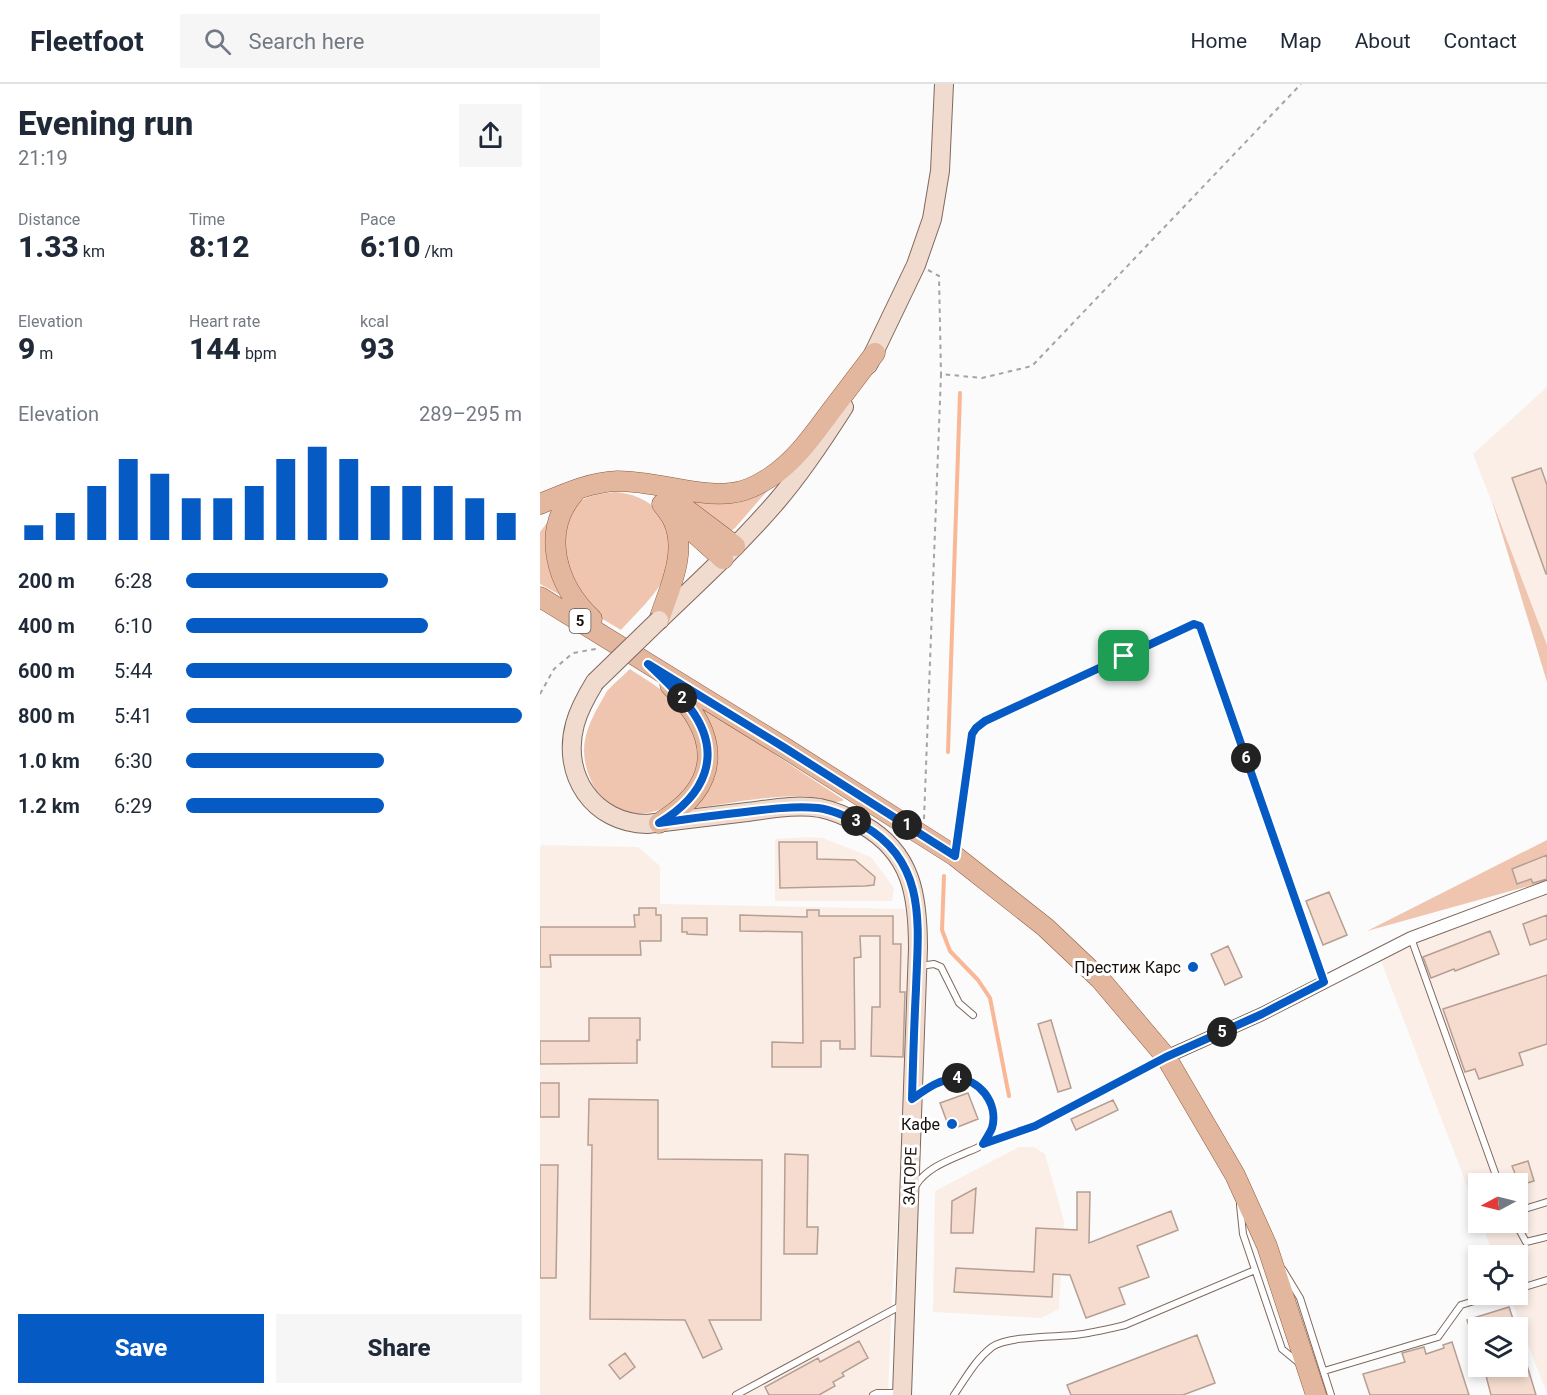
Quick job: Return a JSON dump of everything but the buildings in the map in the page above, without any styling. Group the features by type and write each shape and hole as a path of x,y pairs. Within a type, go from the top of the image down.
{"main road":[{"name":"ЗАГОРЕ","path":"902,1394 918,925 914,890 898,857 886,842 864,826 821,808 782,807 659,823 633,824 610,816 592,802 579,781 574,768 573,734 580,710 595,682 729,553 801,471 847,402 875,353 916,264 932,219 940,171 944,84"},
{"path":"540,518 547,500 598,482 644,483 708,493 733,493 755,486 771,477 801,450 875,353"},
{"path":"644,483 672,518 678,548 675,569 659,620"},
{"path":"644,483 729,553"},
{"path":"582,487 564,502 558,512 552,532 552,556 560,579 572,599 619,645"},
{"path":"662,504 729,553"},
{"name":"5","path":"540,597 955,856 1045,927 1100,979 1166,1057 1237,1180 1268,1246 1316,1372 1316,1395"},
{"path":"648,664 691,709 701,726 707,747 706,767 698,787 683,806 659,823"}],"street":[{"path":"1166,1057 1262,1014 1411,938 1547,887"}],"lane":[{"path":"955,856 972,734 976,728 985,721 1197,624 1200,626 1324,982"},
{"path":"1411,938 1495,1173"},
{"path":"916,967 934,964 941,967 959,1003 973,1015"},
{"path":"909,1196 922,1176 937,1166 983,1144 1035,1126 1166,1057"},
{"path":"912,1099 927,1088 946,1080 957,1078 977,1084 989,1099 993,1117 992,1127 983,1144"},
{"path":"1237,1180 1243,1234 1282,1349 1316,1372 1330,1395"},
{"path":"1528,1208 1547,1202"},
{"path":"1521,1233 1526,1242 1547,1237"},
{"path":"954,1395 977,1360 994,1346 1011,1340 1077,1335 1125,1325 1255,1269"},
{"path":"1528,1285 1547,1280"},
{"path":"736,1395 905,1303"},
{"path":"1316,1372 1438,1337 1461,1305 1468,1303"},
{"path":"873,1395 877,1393 902,1394"}],"path":[{"path":"941,374 982,378 1032,366 1301,84"},
{"path":"916,264 939,276 941,374 923,835"},
{"path":"540,693 554,669 573,653 596,649"}],"shaded area":[{"path":"1547,387 1547,645 1473,454"},
{"path":"781,475 729,532 673,492 686,495"},
{"path":"615,492 639,498 657,510 667,528 669,540 668,567 664,579 653,595 621,630 591,612 563,570 568,511 590,497"},
{"path":"1492,501 1547,645 1547,682"},
{"path":"549,520 546,543 547,561 562,596 540,584 540,532"},
{"path":"630,669 683,708 689,717 701,754 696,773 680,797 662,809 642,814 619,809 602,799 590,778 584,758 585,738 592,718 607,691"},
{"path":"701,706 844,800 834,802 807,796 788,796 689,809 706,785 696,709"},
{"path":"823,838 871,857 894,888 892,901 775,901 775,839"},
{"path":"1547,840 1547,881 1367,931"},
{"path":"541,845 638,847 660,866 660,904 905,909 911,953 908,1069 892,1296 888,1395 540,1395"},
{"path":"1547,888 1547,1394 1528,1344 1528,1317 1517,1317 1513,1305 1528,1305 1528,1245 1490,1245 1485,1233 1528,1233 1528,1173 1468,1173 1468,1188 1381,961 1410,944"},
{"path":"1019,1147 1034,1147 1045,1154 1064,1221 1059,1309 1041,1318 933,1312 935,1191"}],"waterway":[{"path":"948,752 960,393"},
{"path":"944,876 942,930 950,951 978,980 990,998 1009,1096"}],"place":[{"name":"Престиж Карс","path":"1193,967"},
{"name":"Кафе","path":"952,1124"}],"route":[{"path":"1194,624 1200,626 1324,982 1262,1014 1166,1057 1035,1126 983,1144 992,1127 993,1117 989,1099 977,1084 957,1078 946,1080 927,1088 912,1099 918,925 914,890 898,857 886,842 872,831 839,814 821,808 782,807 659,823 674,814 692,796 703,778 708,758 705,736 697,718 681,697 648,664 955,856 972,734 976,728 985,721 1124,656 1194,624"}]}
